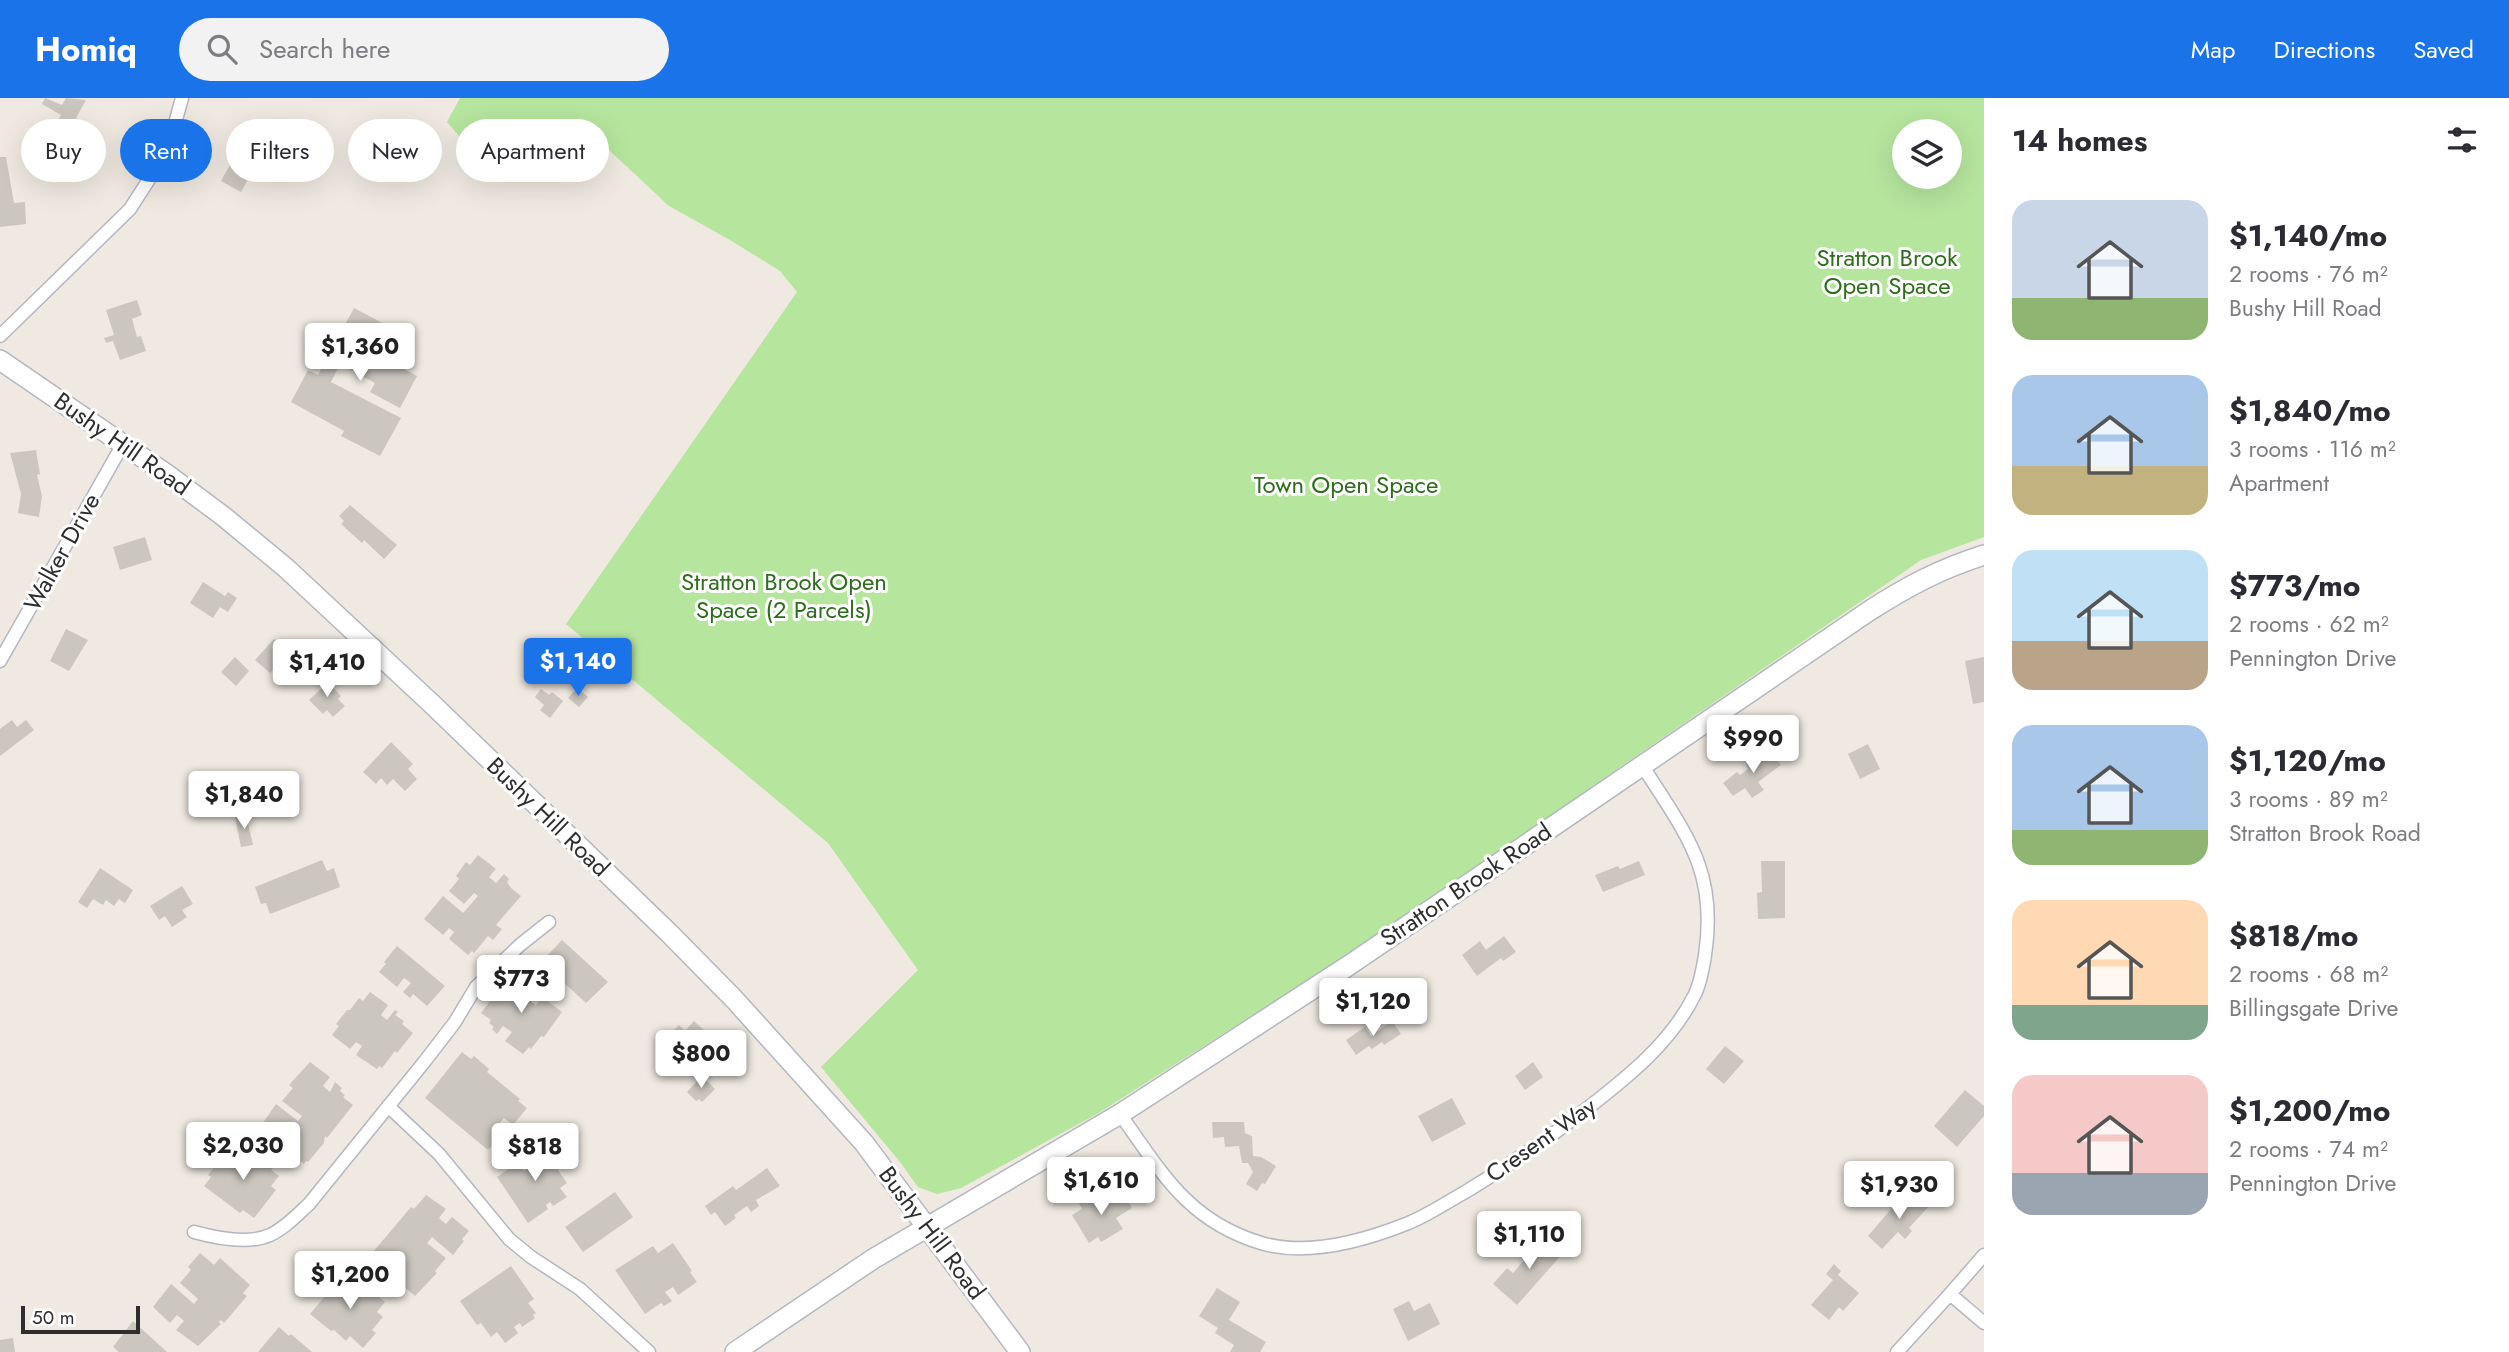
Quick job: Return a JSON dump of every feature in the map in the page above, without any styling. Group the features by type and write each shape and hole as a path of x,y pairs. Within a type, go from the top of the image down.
{"street":[{"path":"0,336 130,209 155,170 170,138 182,98"},
{"name":"Bushy Hill Road","path":"0,360 223,516 286,569 433,705 669,933 734,999 864,1143 1020,1352"},
{"name":"Walker Drive","path":"0,661 123,444"},
{"name":"Stratton Brook Road","path":"735,1352 873,1259 1121,1114 1348,966 1898,593 1946,568 1984,555"},
{"name":"Cresent Way","path":"1121,1114 1164,1175 1205,1217 1227,1230 1264,1244 1289,1247 1321,1246 1368,1238 1410,1223 1519,1160 1632,1074 1665,1039 1695,995 1705,956 1708,917 1703,872 1692,844 1642,765"},
{"path":"194,1232 240,1240 268,1236 288,1224 309,1204 455,1022 476,988 520,945 549,922"},
{"path":"388,1106 439,1154 509,1239 580,1289 649,1352"},
{"path":"1897,1352 1984,1255"},
{"path":"1950,1294 1984,1323"}],"green space":[{"name":"Town Open Space","path":"460,98 1984,98 1984,537 1921,560 1587,790 1438,897 1097,1114 961,1188 937,1194 918,1187 821,1067 918,970 828,843 566,624 797,292 780,271 669,206 609,151 609,119 456,119 456,133 447,122"}],"building":[{"path":"45,98 62,105 66,98 86,100 78,119 59,119 61,115 42,104"},
{"path":"0,157 6,157 14,203 25,202 26,224 0,227"},
{"path":"226,172 226,182 246,182 241,192 221,181"},
{"path":"137,300 142,315 132,319 137,337 141,336 146,351 120,360 113,341 106,343 104,338 114,335 106,310"},
{"path":"354,308 409,337 395,364 417,376 400,408 370,392 375,383 340,364 331,382 401,418 380,456 341,436 344,431 291,402 308,370 318,375"},
{"path":"36,450 40,474 37,475 42,496 39,517 18,513 21,494 10,453"},
{"path":"350,505 397,545 384,559 364,540 362,543 341,524 344,521 339,516"},
{"path":"145,537 152,560 120,570 113,547"},
{"path":"203,582 225,596 228,592 237,598 228,612 220,607 213,618 190,603"},
{"path":"66,629 88,640 69,671 50,661"},
{"path":"274,639 289,653 270,673 255,660"},
{"path":"235,657 249,671 236,686 221,672"},
{"path":"1984,657 1984,702 1973,704 1965,661"},
{"path":"322,676 341,696 338,699 345,706 333,717 327,710 323,714 309,700 322,688 316,682"},
{"path":"577,688 588,697 579,707 568,698"},
{"path":"541,689 549,695 552,692 563,701 550,718 540,710 544,705 535,697"},
{"path":"12,720 17,727 26,720 34,730 0,756 0,729"},
{"path":"391,742 413,764 408,769 417,779 405,791 393,779 387,785 381,778 376,784 363,772"},
{"path":"1868,744 1880,769 1860,779 1848,754"},
{"path":"1768,748 1781,765 1758,782 1764,790 1752,798 1745,788 1733,796 1723,783 1737,772 1740,775 1748,769 1746,765"},
{"path":"246,815 253,845 241,847 235,817"},
{"path":"478,855 496,869 489,877 496,883 504,874 509,879 507,882 511,888 521,896 496,925 502,929 493,940 488,936 474,953 472,951 468,955 449,939 454,932 449,928 443,935 424,919 443,896 463,913 478,896 474,893 464,904 449,891 459,879 456,876 466,862 470,865"},
{"path":"322,860 327,871 334,868 340,887 270,914 266,903 261,904 255,887"},
{"path":"1639,861 1645,875 1603,892 1595,875"},
{"path":"1761,861 1785,861 1785,918 1758,919 1757,893 1762,892"},
{"path":"100,868 133,890 125,903 119,899 114,906 106,900 103,905 93,899 87,908 78,902"},
{"path":"182,886 193,904 182,910 187,917 172,927 165,916 159,920 150,906"},
{"path":"1504,936 1516,952 1503,961 1501,958 1477,976 1462,955 1480,941 1486,950"},
{"path":"562,940 608,982 586,1003 545,963 545,958"},
{"path":"397,946 445,986 427,1006 413,994 410,998 403,992 411,983 404,978 397,987 379,972"},
{"path":"511,978 524,982 536,991 529,1000 536,1005 542,997 562,1012 544,1037 541,1036 531,1049 529,1047 523,1054 505,1041 512,1032 503,1026 497,1034 489,1023 491,1020 481,1013 493,997 496,999"},
{"path":"370,992 388,1005 381,1015 387,1020 395,1010 398,1012 395,1015 404,1021 402,1024 413,1033 382,1068 379,1066 377,1069 356,1055 362,1046 356,1042 350,1049 332,1035 339,1026 336,1024 347,1010 350,1010 359,998 363,1001"},
{"path":"694,1021 707,1033 683,1058 676,1051 678,1048 672,1043 676,1040 670,1034 679,1025 685,1031"},
{"path":"1392,1021 1401,1034 1384,1045 1382,1042 1372,1049 1369,1046 1356,1055 1346,1040 1365,1027 1371,1036"},
{"path":"1725,1046 1744,1061 1724,1084 1706,1069"},
{"path":"462,1052 471,1059 474,1056 489,1069 487,1072 527,1108 513,1125 504,1118 498,1125 507,1131 496,1145 494,1143 488,1150 425,1098"},
{"path":"310,1062 330,1077 323,1086 330,1092 335,1082 342,1088 340,1091 345,1095 343,1097 353,1105 304,1164 283,1147 288,1141 283,1136 276,1144 258,1130 276,1104 298,1121 302,1116 282,1101 293,1088 289,1085"},
{"path":"1533,1062 1543,1077 1525,1090 1515,1076"},
{"path":"702,1076 715,1089 702,1102 699,1099 696,1101 687,1092"},
{"path":"1965,1090 1984,1106 1984,1116 1957,1147 1934,1126"},
{"path":"1452,1098 1466,1124 1432,1142 1418,1116"},
{"path":"1212,1122 1244,1122 1245,1133 1252,1136 1253,1156 1261,1157 1276,1166 1265,1184 1262,1183 1257,1191 1246,1184 1253,1172 1248,1163 1242,1163 1239,1146 1225,1147 1224,1137 1213,1138"},
{"path":"544,1143 564,1166 558,1170 567,1183 560,1188 567,1197 553,1206 550,1202 546,1205 548,1209 528,1223 497,1177 518,1163 524,1171 531,1166 525,1156"},
{"path":"250,1146 263,1156 259,1161 264,1165 267,1161 274,1167 271,1170 279,1176 271,1186 276,1190 254,1218 243,1210 240,1213 204,1186 211,1177 208,1175 221,1159 226,1163 235,1151 242,1157"},
{"path":"767,1168 780,1186 756,1200 759,1206 751,1212 747,1206 725,1226 715,1212 711,1215 705,1206 733,1186 736,1190"},
{"path":"615,1192 633,1217 583,1252 565,1227"},
{"path":"1913,1192 1929,1206 1909,1228 1912,1231 1905,1239 1898,1232 1882,1249 1868,1236 1898,1201 1903,1205"},
{"path":"1123,1193 1132,1208 1116,1218 1123,1229 1101,1242 1098,1237 1089,1243 1072,1215 1082,1209 1078,1202 1089,1195 1091,1198 1095,1195 1102,1207"},
{"path":"426,1195 446,1209 439,1218 446,1224 452,1217 469,1231 453,1255 432,1237 427,1243 446,1258 435,1271 437,1273 415,1296 396,1280 403,1272 397,1266 391,1274 379,1264 381,1262 373,1252 411,1207 414,1209"},
{"path":"1546,1235 1565,1251 1517,1305 1493,1284 1507,1268 1513,1273"},
{"path":"673,1243 697,1282 678,1295 673,1287 665,1292 672,1301 664,1306 661,1303 645,1314 615,1270 653,1246 658,1253"},
{"path":"200,1253 214,1265 220,1258 250,1285 243,1293 247,1296 224,1323 221,1320 221,1324 198,1346 176,1330 184,1321 177,1315 170,1323 153,1307 171,1284 194,1304 198,1299 180,1283 191,1270 188,1267"},
{"path":"1834,1264 1841,1271 1838,1275 1859,1293 1843,1311 1839,1307 1829,1320 1811,1305 1833,1280 1826,1274"},
{"path":"511,1266 534,1299 528,1303 536,1313 533,1315 535,1318 522,1327 520,1323 514,1327 518,1333 505,1343 497,1332 491,1337 481,1323 477,1325 460,1301"},
{"path":"346,1276 353,1282 356,1278 385,1302 377,1312 383,1317 372,1330 376,1333 363,1348 350,1336 346,1341 310,1314 337,1282 340,1284"},
{"path":"1217,1288 1240,1302 1229,1320 1266,1342 1260,1352 1230,1352 1234,1345 1215,1333 1218,1328 1199,1316"},
{"path":"1409,1301 1414,1311 1430,1303 1440,1324 1408,1341 1393,1309"},
{"path":"133,1321 167,1352 119,1352 113,1347"},
{"path":"279,1327 289,1336 291,1334 312,1352 258,1352"},
{"path":"13,1338 15,1352 0,1352 0,1340"}],"park label":[{"name":"Stratton Brook Open Space","path":"1887,272"},
{"name":"Stratton Brook Open Space (2 Parcels)","path":"784,596"}]}
